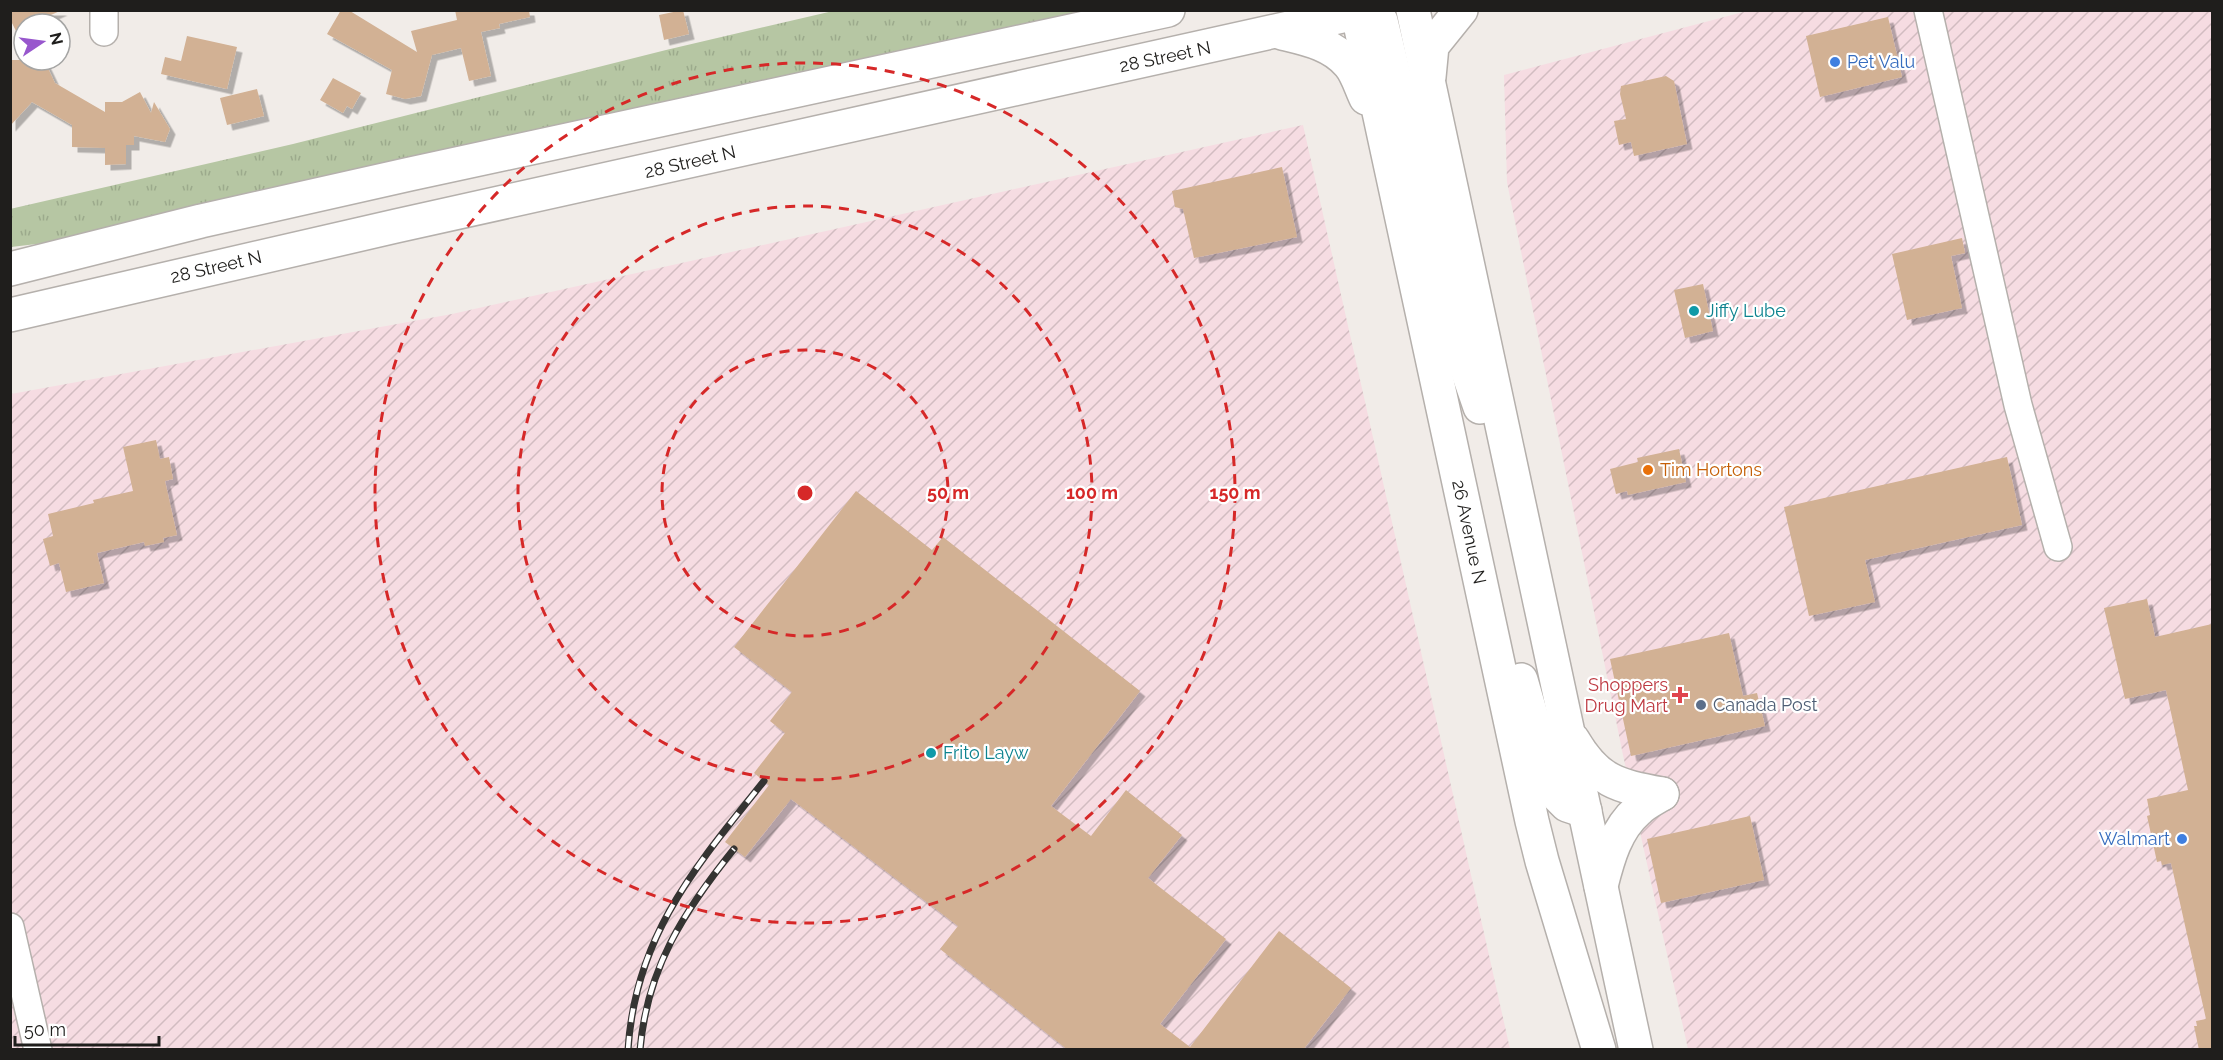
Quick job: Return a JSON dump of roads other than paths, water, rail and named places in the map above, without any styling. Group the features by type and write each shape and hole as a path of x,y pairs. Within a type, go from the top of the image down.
{"main road":[{"path":"19,265 422,171 1168,10"},
{"path":"1413,10 1636,1050"},
{"path":"1428,82 1432,46 1461,10"},
{"path":"1365,11 1461,352 1526,539"},
{"name":"28 Street N","path":"10,315 396,226 1067,78 1277,21 1365,11"},
{"name":"26 Avenue N","path":"1365,11 1383,133 1542,861 1599,1050"},
{"path":"1277,21 1320,42 1349,64 1383,133"},
{"path":"10,290 201,221"},
{"path":"1459,486 1538,734 1553,791 1567,805 1585,811"},
{"path":"1567,730 1584,759 1600,775 1630,789 1662,794 1638,810 1622,830 1609,853 1601,887"}],"street":[{"path":"1928,10 2018,405 2058,547"},
{"path":"10,927 38,1050"}],"railway":[{"path":"628,1050 633,1009 656,937 693,873 764,781"},
{"path":"640,1050 651,993 671,942 699,895 734,849"}],"place":[{"name":"Pet Valu","path":"1835,62"},
{"name":"Jiffy Lube","path":"1694,311"},
{"name":"Tim Hortons","path":"1648,470"},
{"name":"Shoppers Drug Mart","path":"1680,695"},
{"name":"Canada Post","path":"1701,705"},
{"name":"Frito Layw","path":"931,753"},
{"name":"Walmart","path":"2182,839"}]}
